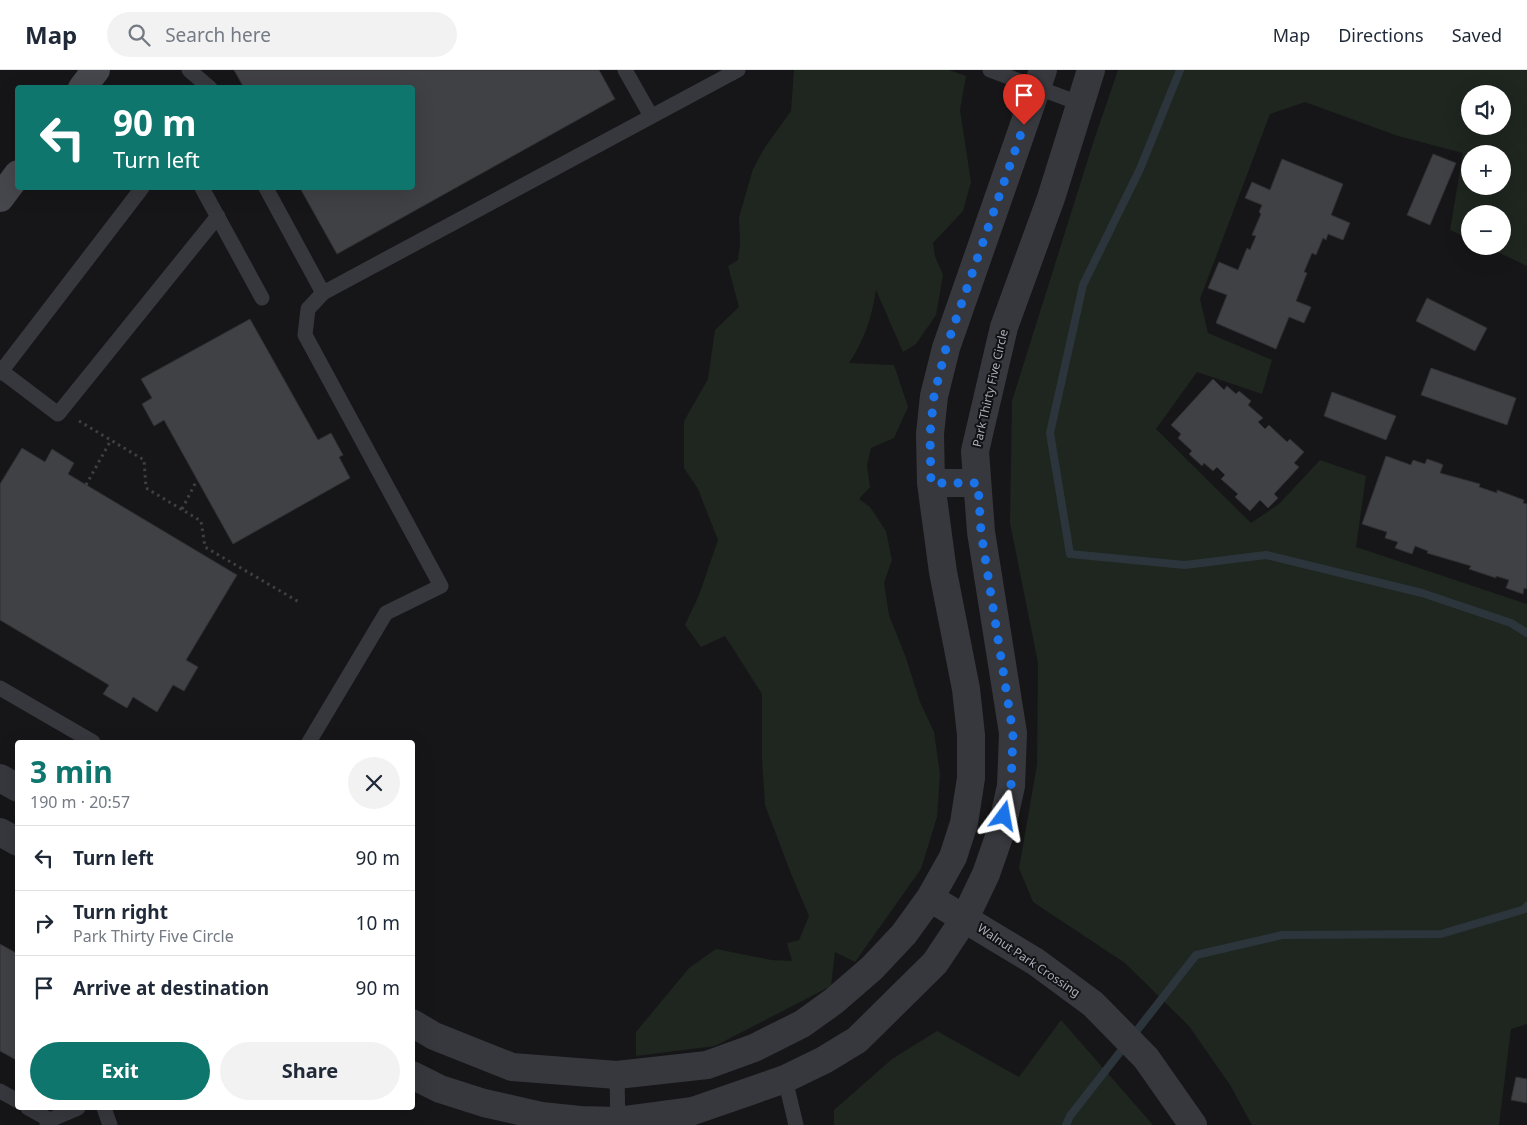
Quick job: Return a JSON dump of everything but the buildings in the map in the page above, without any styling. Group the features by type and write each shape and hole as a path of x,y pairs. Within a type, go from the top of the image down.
{"main road":[{"path":"84,85 96,70"},
{"path":"0,198 15,178"}],"street":[{"name":"Park Thirty Five Circle","path":"415,1076 440,1089 484,1103 541,1116 618,1123 693,1111 785,1079 824,1060 857,1040 934,963 965,918 986,874 1001,831 1011,786 1013,733 981,532 976,451 1004,327 1051,198 1080,104 1088,71"},
{"path":"415,1025 434,1036 512,1067 616,1075 706,1066 754,1048 802,1024 834,1001 872,968 904,934 930,898 953,857 964,823 971,778 971,735 966,689 943,572 931,483 930,434 934,396 946,348 1040,79"},
{"path":"931,483 978,483"},
{"path":"0,778 15,786"},
{"path":"0,832 15,840"},
{"name":"Walnut Park Crossing","path":"930,898 1036,962 1093,1004 1146,1058 1191,1121"}],"lane":[{"path":"189,70 206,85"},
{"path":"626,70 651,116"},
{"path":"310,740 386,613 441,586 305,335 308,309 324,293 738,70"},
{"path":"990,70 1040,79 1080,104"},
{"path":"140,190 0,372 58,414 218,216"},
{"path":"203,190 262,298"},
{"path":"267,190 324,293"},
{"path":"0,688 91,740"},
{"path":"616,1075 618,1123"},
{"path":"785,1079 796,1125"},
{"path":"0,1091 15,1099"},
{"path":"31,1110 49,1123 74,1110"},
{"path":"105,1110 110,1125"}],"path":[{"path":"61,411 144,460 146,488 202,521 206,547 299,602"},
{"path":"86,485 111,440"},
{"path":"182,509 197,480"}],"shaded area":[{"path":"794,70 949,70 966,76 960,110 971,182 963,211 933,243 935,256 943,275 936,315 916,344 903,352 876,290 867,328 849,363 894,365 908,407 894,438 871,448 867,466 870,487 859,499 870,507 886,531 892,560 884,583 889,615 906,658 920,702 934,732 940,774 937,817 921,869 855,962 835,952 831,986 715,1046 636,1056 636,1032 689,968 716,949 771,960 792,961 787,943 799,940 809,916 765,805 762,758 762,694 725,636 701,647 685,625 699,595 718,540 698,489 684,468 684,421 708,379 715,330 739,307 728,266 738,260 740,245 739,217 753,169 765,147 791,111"},
{"path":"1118,70 1527,70 1527,266 1504,255 1511,255 1511,205 1461,205 1461,235 1450,230 1461,165 1461,195 1511,195 1511,145 1461,145 1461,152 1398,136 1305,102 1270,114 1200,299 1208,333 1272,360 1262,394 1197,372 1156,429 1251,523 1279,504 1320,460 1366,476 1356,547 1527,604 1527,1024 1511,1029 1499,1125 1252,1125 1230,1085 1189,1026 1125,963 1033,902 1019,868 1037,765 1038,663 1010,523 1012,401 1094,140"},
{"path":"1061,1020 1153,1125 834,1125 834,1110 892,1059 937,1031 1019,1077"}],"waterway":[{"path":"1180,70 1140,169 1083,285 1050,433 1070,554 1185,565 1266,555 1422,593 1511,623 1527,633"},
{"path":"1066,1125 1070,1116 1196,955 1282,935 1441,934 1525,909 1527,906"}],"route":[{"path":"1004,816 1011,786 1013,733 981,532 978,483 931,483 930,434 934,396 946,348 1024,125"}]}
